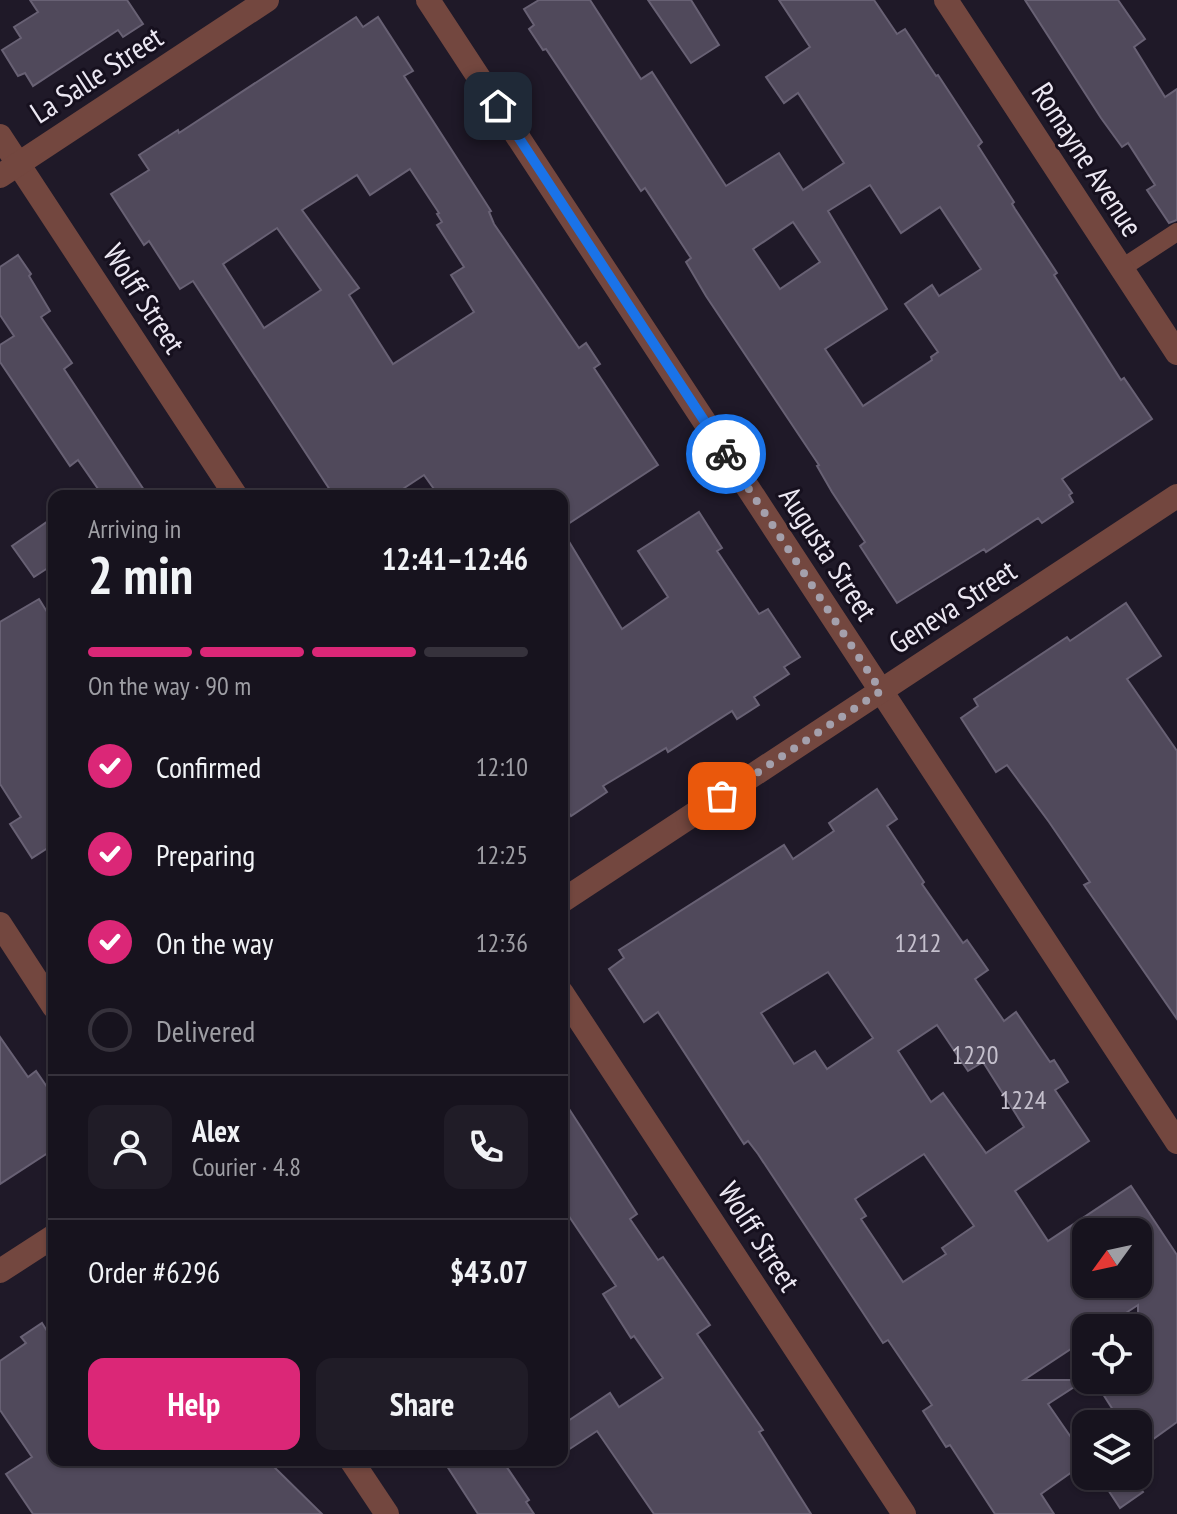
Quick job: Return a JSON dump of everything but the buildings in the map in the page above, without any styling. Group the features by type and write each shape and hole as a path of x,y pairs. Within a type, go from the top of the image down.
{"street":[{"name":"La Salle Street","path":"9,170 267,0"},
{"name":"Augusta Street","path":"428,0 1177,1142"},
{"name":"Romayne Avenue","path":"946,0 1177,353"},
{"name":"Wolff Street","path":"0,136 9,170 232,490"},
{"name":"Geneva Street","path":"568,897 1177,496"},
{"path":"0,924 48,998"},
{"name":"Wolff Street","path":"568,1002 904,1514"},
{"path":"0,1271 48,1240"},
{"path":"355,1466 387,1514"}],"lane":[{"path":"1122,268 1177,232"}],"way so far":[{"path":"722,796 881,691 726,454"}],"route":[{"path":"498,106 726,454"}]}
